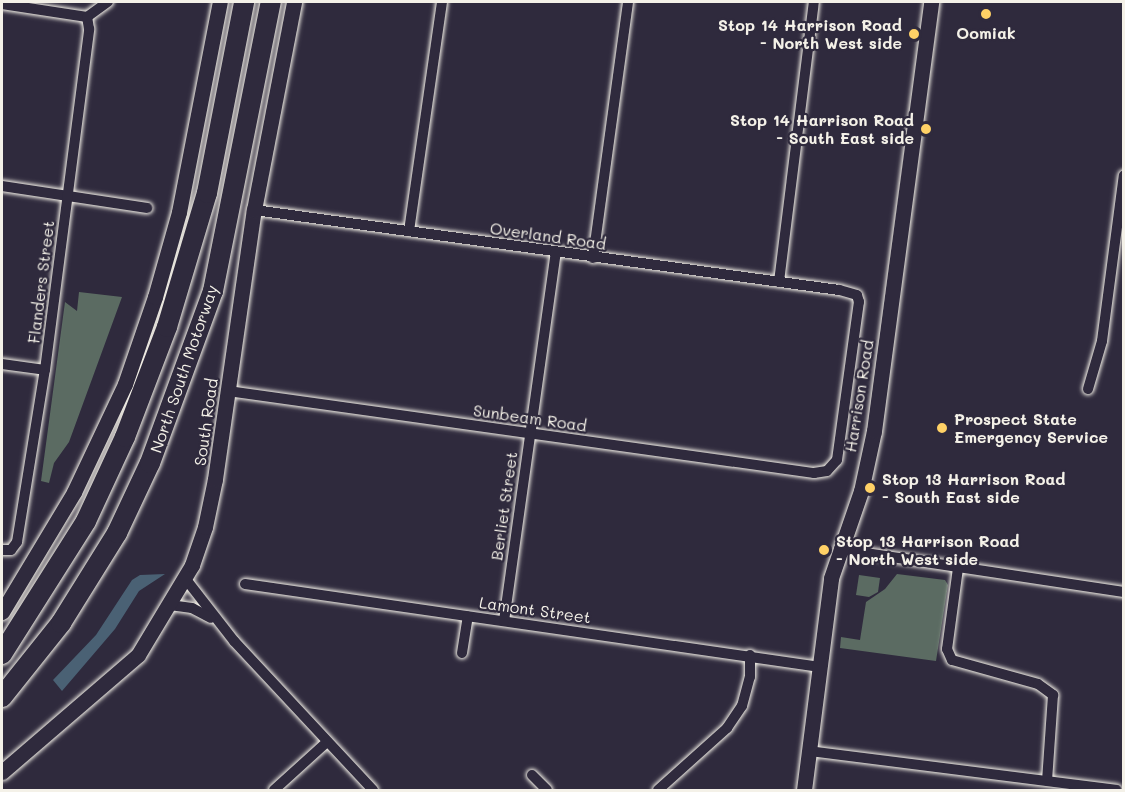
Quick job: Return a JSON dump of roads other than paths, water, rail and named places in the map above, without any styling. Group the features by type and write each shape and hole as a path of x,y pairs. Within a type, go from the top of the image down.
{"highway":[{"name":"North South Motorway","path":"2,654 86,520 125,437 167,327 207,193 244,2"},
{"name":"North South Motorway","path":"2,697 61,623 117,533 150,463 213,291 272,2"}],"main road":[{"path":"2,612 74,492 125,384 178,212 220,2"},
{"name":"South Road","path":"2,772 138,655 185,578 205,527 228,392 254,210 294,2"},
{"name":"Harrison Road","path":"804,790 831,578 839,549 861,491 874,431 932,2"}],"street":[{"path":"2,4 87,17 108,2"},
{"path":"409,231 442,2"},
{"path":"593,258 628,2"},
{"path":"779,282 814,2"},
{"name":"Flanders Street","path":"2,550 14,548 45,370 89,29 87,17"},
{"path":"1088,389 1102,341 1124,174"},
{"path":"2,186 147,208"},
{"name":"Overland Road","path":"254,210 839,290 857,295 859,302 837,460 827,471"},
{"name":"Berliet Street","path":"504,621 556,252"},
{"path":"2,364 45,370"},
{"name":"Sunbeam Road","path":"228,392 814,473 827,471"},
{"path":"839,549 1124,592"},
{"path":"958,568 947,650 952,660 1038,684 1053,695 1047,781"},
{"path":"185,578 219,623 374,790"},
{"name":"Lamont Street","path":"245,584 750,655 820,667"},
{"path":"170,605 192,608 219,623"},
{"path":"462,653 468,616"},
{"path":"658,790 726,728 742,706 750,677 750,655"},
{"path":"274,790 327,742"},
{"path":"809,751 1117,790"},
{"path":"532,775 547,790"}],"water":[{"path":"165,574 139,591 115,629 62,691 53,680 96,635 132,580 140,575"}],"place":[{"name":"Oomiak","path":"986,14"},
{"name":"Stop 14 Harrison Road - North West side","path":"914,34"},
{"name":"Stop 14 Harrison Road - South East side","path":"926,129"},
{"name":"Prospect State Emergency Service","path":"942,428"},
{"name":"Stop 13 Harrison Road - South East side","path":"870,488"},
{"name":"Stop 13 Harrison Road - North West side","path":"824,550"}]}
